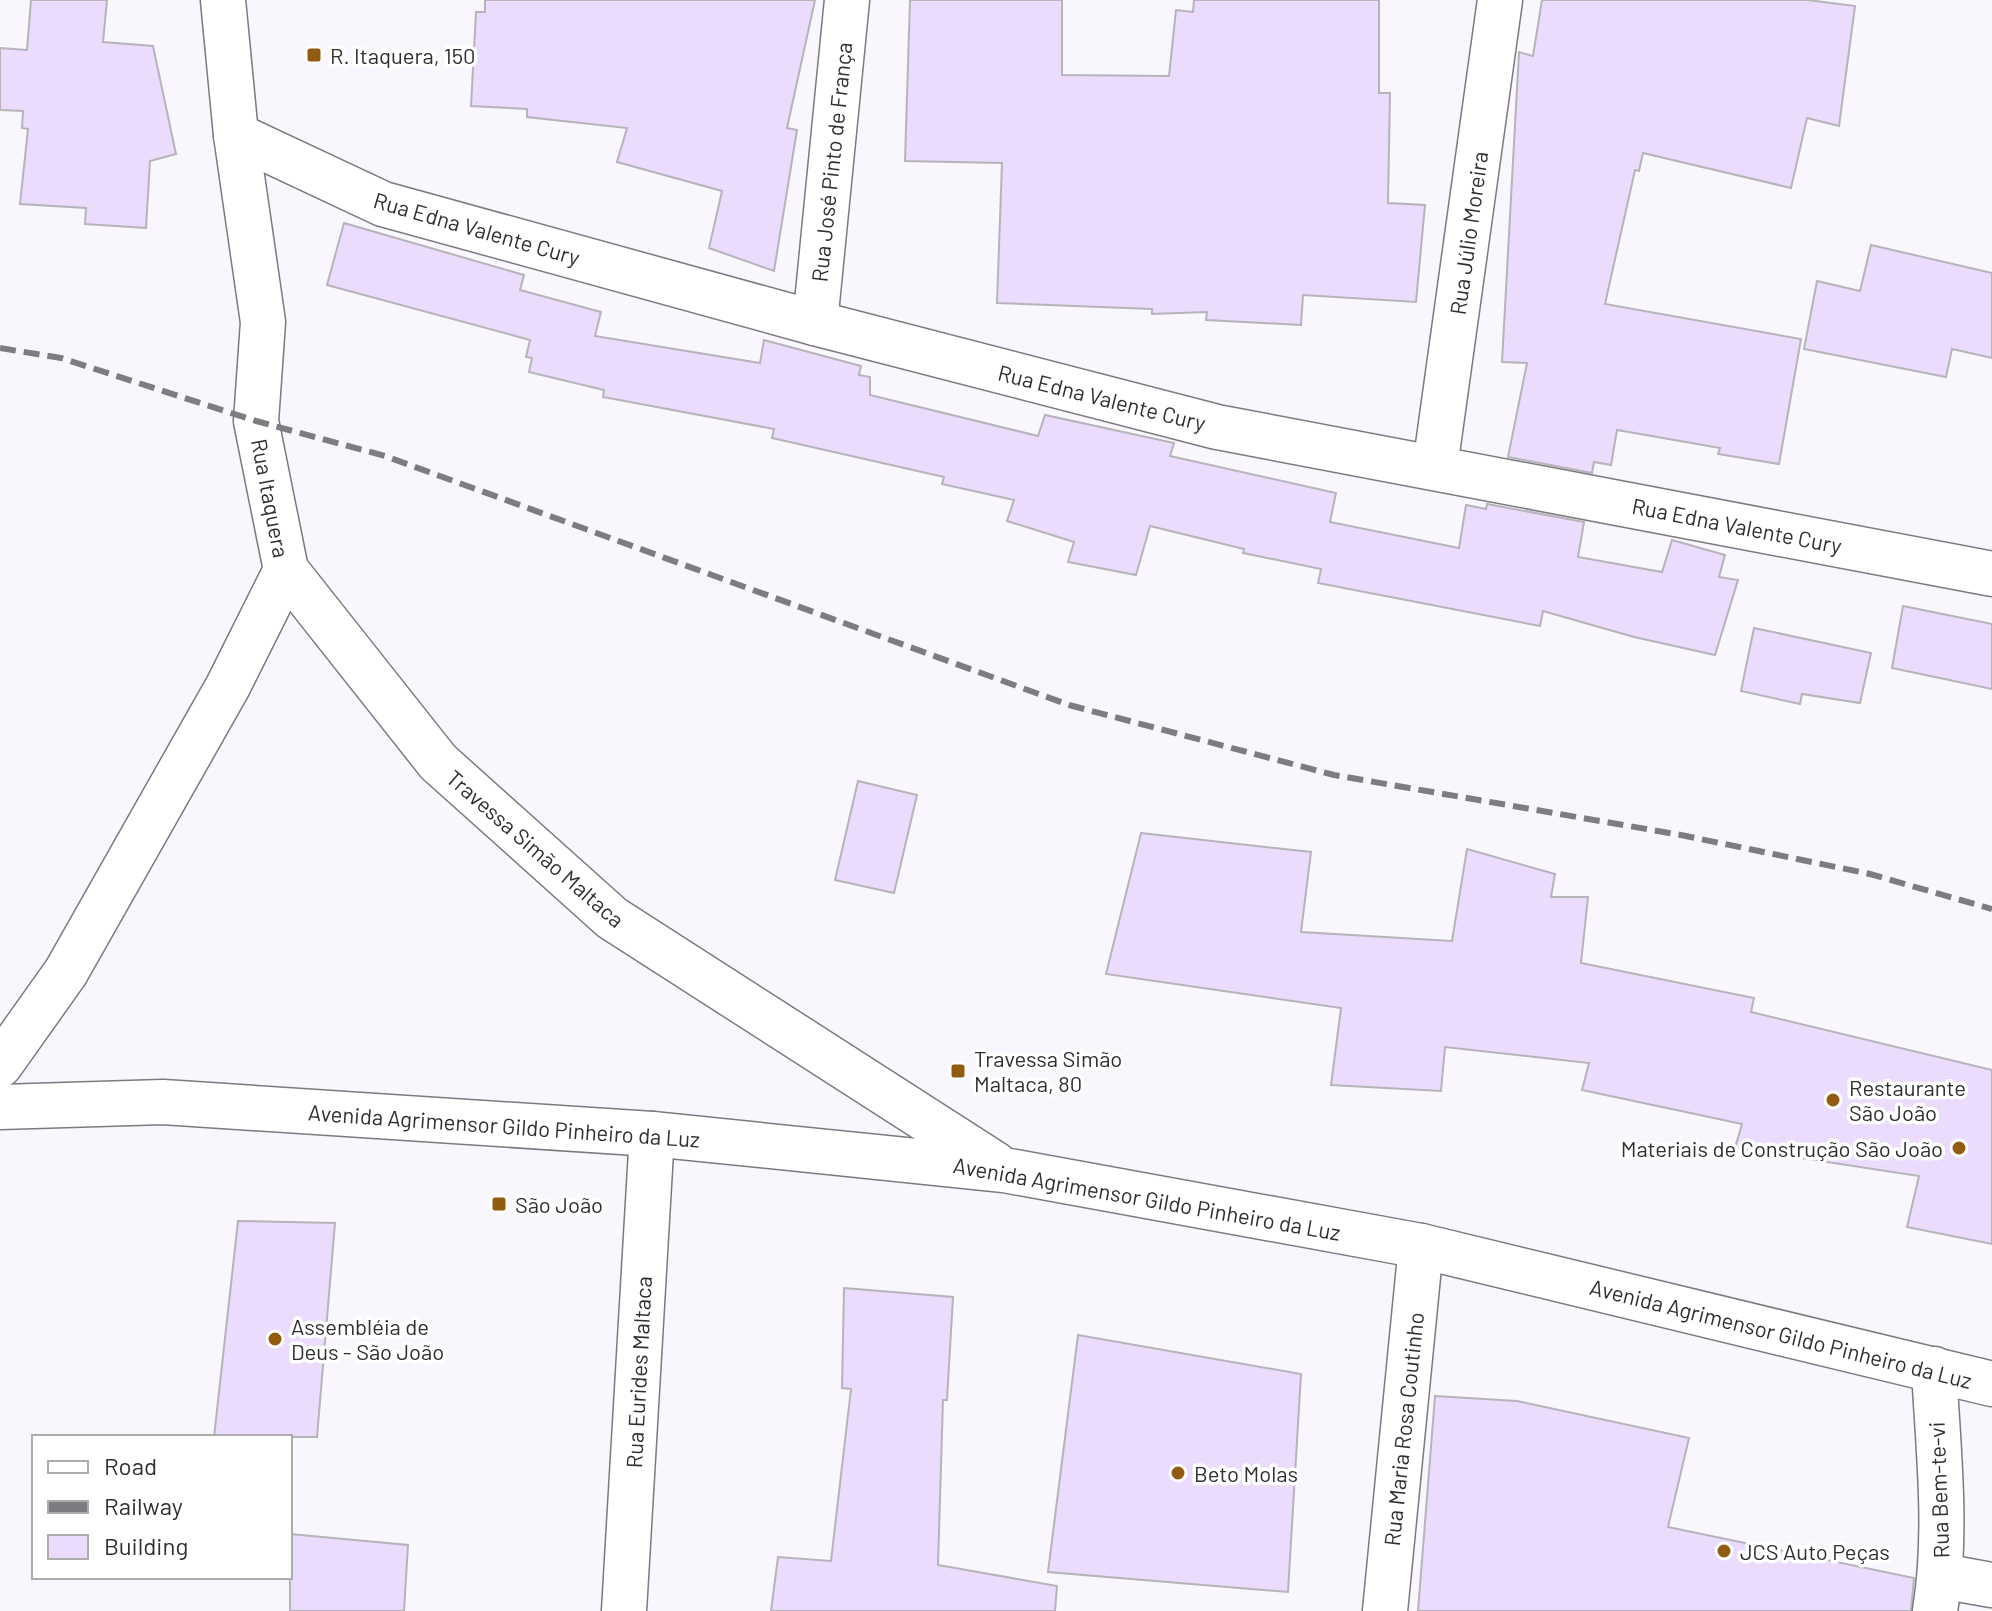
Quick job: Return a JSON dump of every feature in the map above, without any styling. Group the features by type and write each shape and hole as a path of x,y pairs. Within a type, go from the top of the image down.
{"main road":[{"name":"Rua Itaquera","path":"0,1065 66,972 228,686 286,570 256,421 263,322 236,135 223,0"},
{"name":"Rua José Pinto de França","path":"815,323 847,0"},
{"name":"Rua Júlio Moreira","path":"1435,467 1500,0"},
{"name":"Rua Edna Valente Cury","path":"236,135 383,204 815,323 1217,427 1992,574"},
{"name":"Travessa Simão Maltaca","path":"286,570 438,762 612,918 1004,1170"},
{"name":"Avenida Agrimensor Gildo Pinheiro da Luz","path":"0,1107 163,1102 652,1134 1004,1170 1421,1246 1992,1384"},
{"name":"Rua Eurides Maltaca","path":"624,1611 652,1134"},
{"name":"Rua Maria Rosa Coutinho","path":"1385,1611 1421,1246"},
{"name":"Rua Bem-te-vi","path":"1934,1369 1941,1492 1938,1594"},
{"path":"1938,1594 1992,1585"}],"building":[{"path":"31,0 107,0 103,42 153,46 176,154 150,161 146,228 85,224 86,208 20,204 28,129 22,128 23,111 0,110 0,48 27,50"},
{"path":"485,0 815,0 787,128 797,130 774,271 709,248 722,191 617,162 627,128 527,117 527,109 471,106 476,12 485,12"},
{"path":"910,0 1062,0 1062,75 1169,76 1176,10 1193,12 1194,0 1379,0 1379,93 1390,93 1388,203 1425,205 1416,302 1303,295 1301,325 1206,320 1207,312 1152,314 1152,309 997,303 1002,163 905,161"},
{"path":"1542,0 1808,0 1855,6 1839,126 1807,118 1791,188 1643,153 1639,171 1635,170 1605,304 1801,339 1779,464 1718,454 1720,448 1617,430 1611,465 1594,462 1592,473 1508,457 1527,363 1502,362 1519,52 1533,56"},
{"path":"344,223 524,275 520,290 601,312 595,336 760,363 764,340 861,366 859,375 870,377 870,395 1038,436 1045,415 1174,443 1170,456 1336,493 1330,522 1459,548 1466,505 1486,509 1487,504 1584,522 1578,557 1662,572 1672,540 1725,555 1719,577 1738,580 1715,655 1634,637 1543,611 1540,626 1318,583 1321,569 1243,553 1244,549 1150,526 1136,575 1068,562 1074,542 1007,521 1014,500 942,484 944,477 772,438 774,429 603,397 604,390 529,372 532,358 526,357 530,340 327,285"},
{"path":"1871,245 1992,273 1992,358 1952,349 1946,377 1804,349 1817,281 1860,291"},
{"path":"1903,606 1992,624 1992,689 1892,668"},
{"path":"1754,628 1871,653 1860,703 1802,694 1800,704 1741,691"},
{"path":"858,781 917,795 894,893 835,880"},
{"path":"1141,833 1311,852 1301,932 1452,941 1467,849 1555,874 1551,897 1588,897 1581,963 1754,998 1751,1012 1992,1070 1992,1244 1907,1227 1919,1176 1735,1148 1742,1124 1582,1090 1589,1063 1445,1047 1441,1091 1331,1085 1341,1008 1106,974"},
{"name":"Assembléia de Deus - São João","path":"238,1221 335,1223 317,1437 214,1435"},
{"path":"844,1288 953,1297 947,1400 943,1400 938,1565 1057,1586 1055,1611 771,1611 778,1557 831,1561 851,1389 842,1388"},
{"name":"Beto Molas","path":"1078,1335 1301,1374 1288,1592 1048,1572"},
{"path":"1435,1396 1517,1401 1689,1438 1668,1527 1914,1578 1911,1611 1418,1611"},
{"path":"292,1534 408,1545 404,1611 290,1611"}],"railway":[{"path":"0,348 61,358 256,421 385,456 1069,705 1334,775 1681,835 1870,874 1992,909"}],"place":[{"name":"R. Itaquera, 150","path":"314,55"},
{"name":"Travessa Simão Maltaca, 80","path":"958,1071"},
{"name":"Restaurante São João","path":"1833,1100"},
{"name":"Materiais de Construção São João","path":"1959,1148"},
{"name":"São João","path":"499,1204"},
{"name":"Assembléia de Deus - São João","path":"275,1339"},
{"name":"Beto Molas","path":"1178,1473"},
{"name":"JCS Auto Peças","path":"1724,1551"}]}
